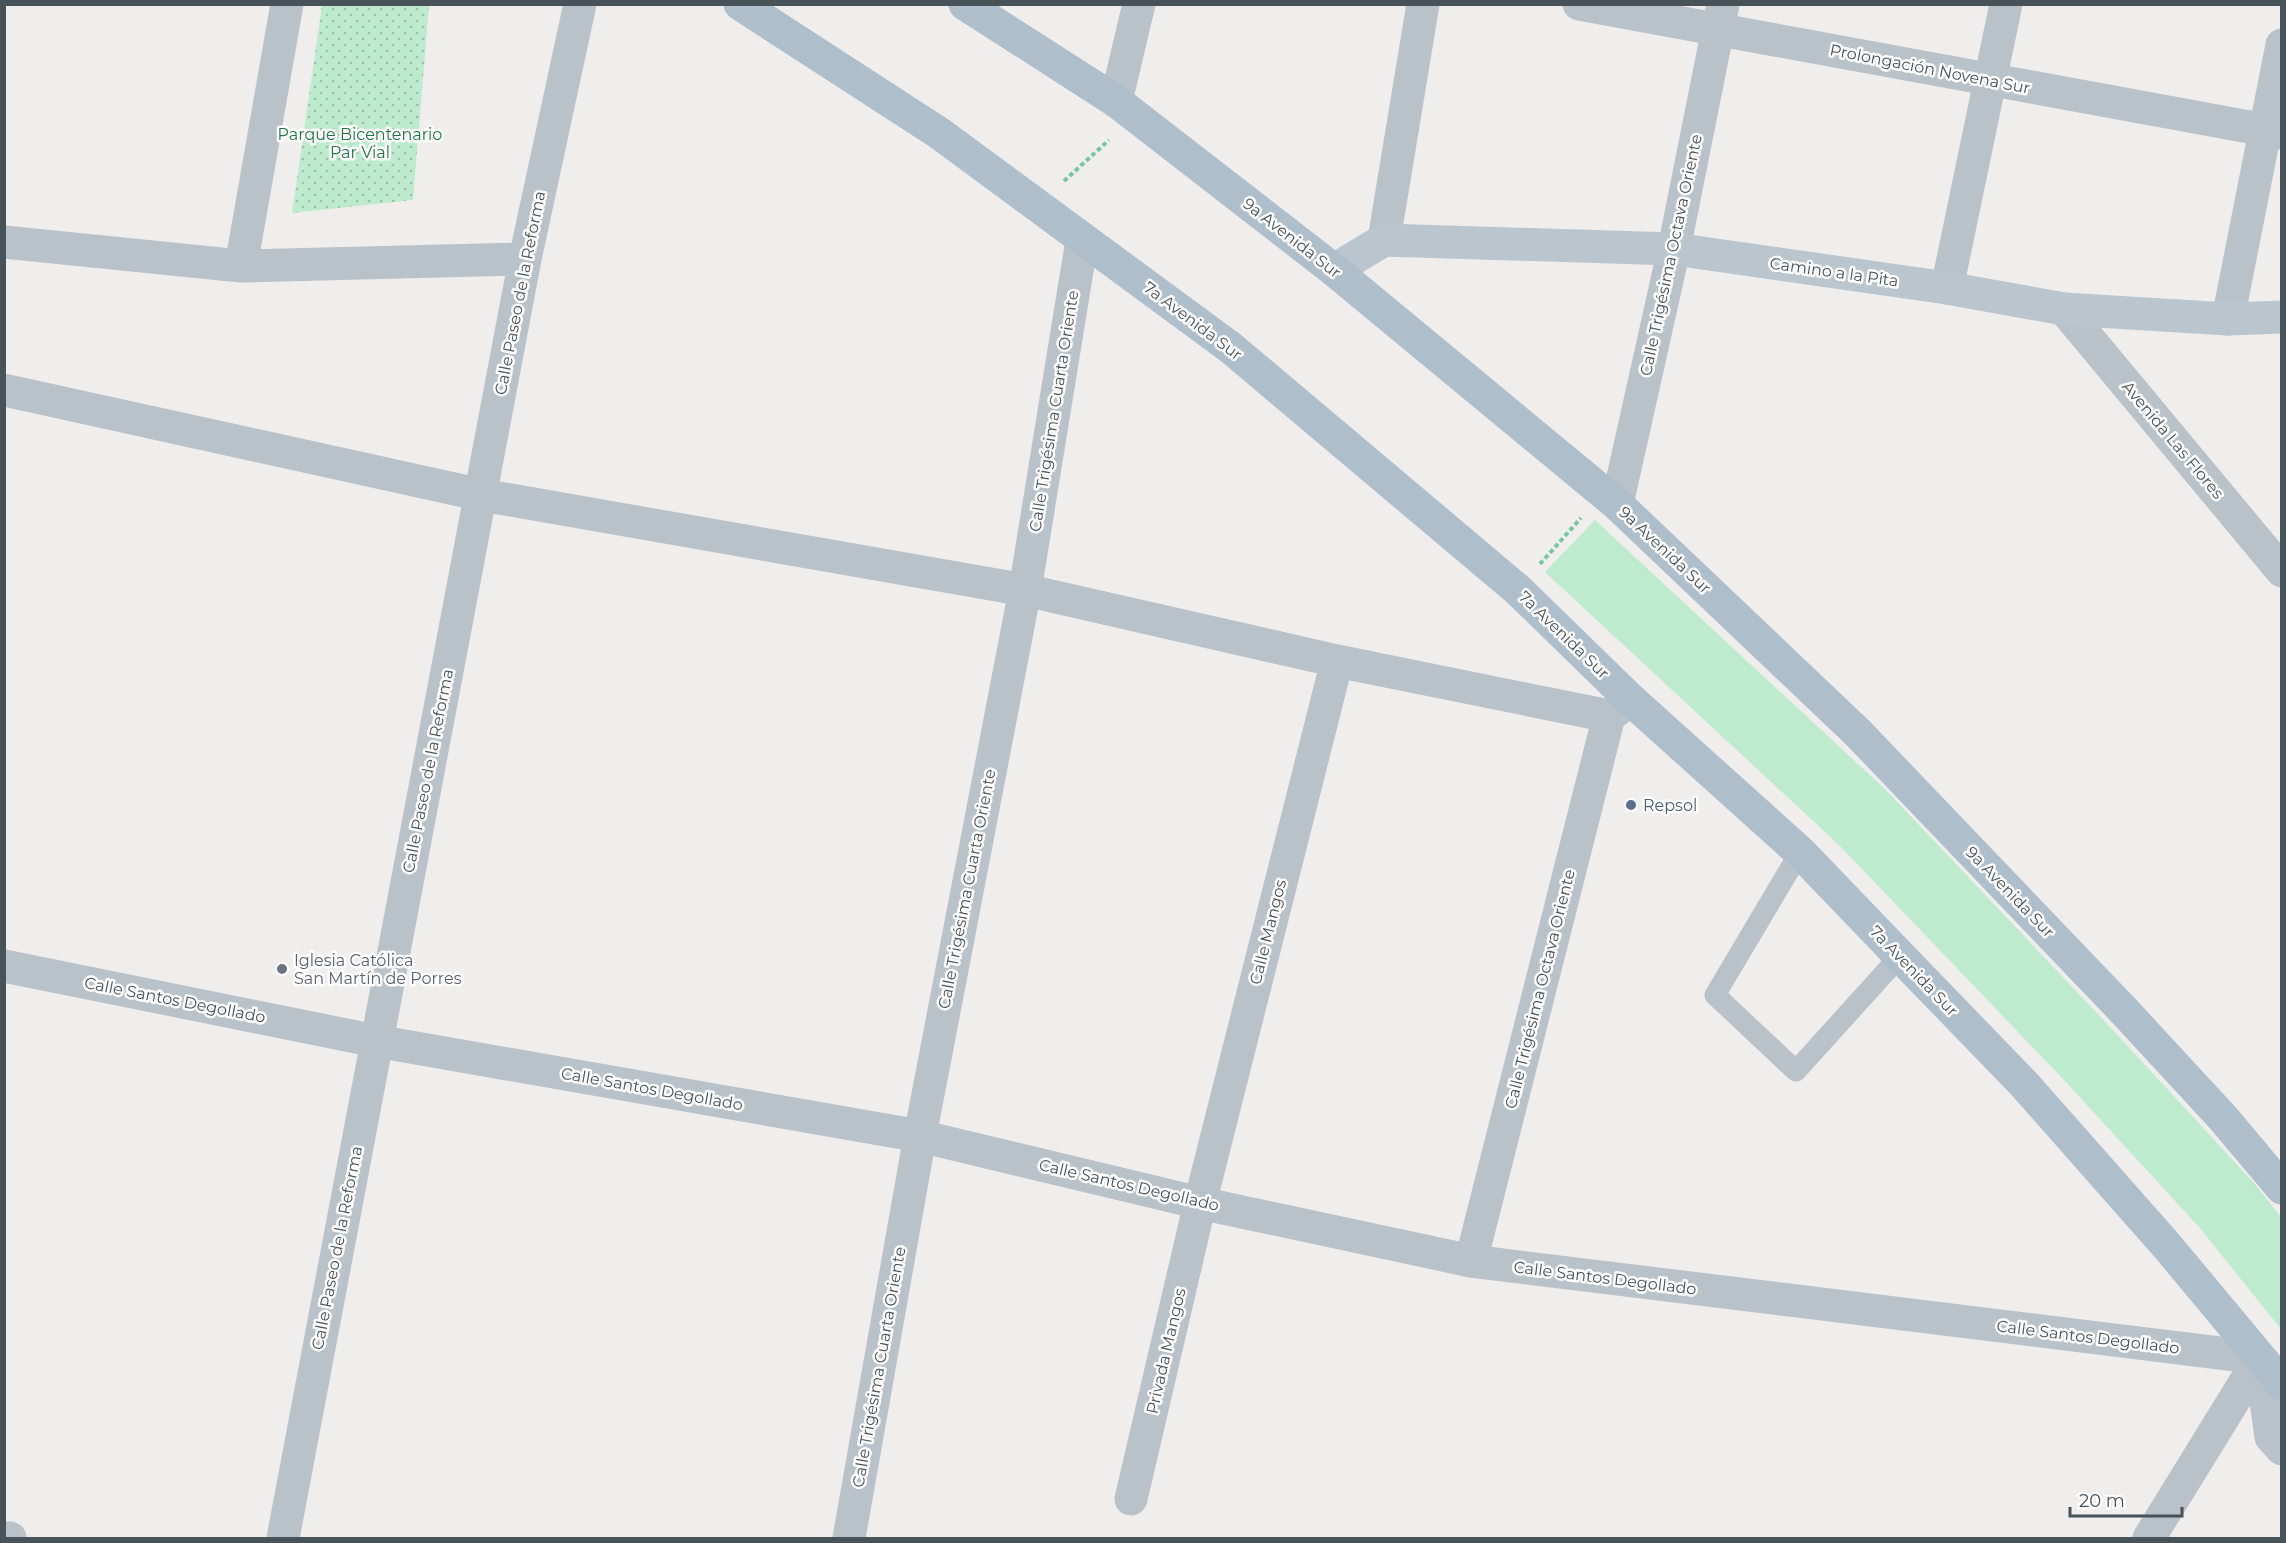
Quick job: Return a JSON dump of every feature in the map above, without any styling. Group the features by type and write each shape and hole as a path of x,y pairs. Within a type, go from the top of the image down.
{"main road":[{"name":"7a Avenida Sur","path":"740,4 939,133 1231,348 1518,590 1620,708 1800,852 2053,1118 2167,1246 2282,1384"},
{"name":"9a Avenida Sur","path":"965,4 1125,108 1334,270 1610,499 1858,733 2126,1013 2223,1118 2282,1188"}],"street":[{"path":"241,266 287,4"},
{"name":"Calle Paseo de la Reforma","path":"283,1539 525,259 580,4"},
{"path":"1125,108 1139,4"},
{"path":"1334,270 1384,240 1423,4"},
{"name":"Prolongación Novena Sur","path":"1579,4 1721,16 1991,81 2274,132"},
{"path":"1947,288 2006,4"},
{"name":"Calle Trigésima Octava Oriente","path":"1610,499 1674,249 1721,16"},
{"path":"2228,319 2274,132 2282,45"},
{"name":"Calle Trigésima Cuarta Oriente","path":"849,1539 920,1136 1025,590 1082,240"},
{"name":"Camino a la Pita","path":"1384,240 1674,249 1947,288 2064,309 2228,319 2282,317"},
{"path":"4,242 241,266 525,259"},
{"name":"Avenida Las Flores","path":"2064,309 2282,571"},
{"path":"4,390 482,495 1025,590 1337,661 1620,708"},
{"name":"Calle Mangos","path":"1200,1203 1337,661"},
{"name":"Calle Trigésima Octava Oriente","path":"1471,1261 1620,708"},
{"name":"Calle Santos Degollado","path":"4,966 376,1041 920,1136 1200,1203 1471,1261 2260,1358"},
{"name":"Privada Mangos","path":"1131,1499 1200,1203"},
{"path":"2260,1358 2271,1437 2282,1449"},
{"path":"2149,1539 2260,1358"},
{"path":"4,1538 10,1539"}],"lane":[{"path":"1800,852 1715,995 1796,1071 1900,956"}],"path":[{"path":"1037,206 1125,108"},
{"path":"1518,590 1610,499"}],"green space":[{"name":"Parque Bicentenario Par Vial","path":"322,5 429,5 413,200 292,213"},
{"path":"1595,520 1886,790 2254,1183 2281,1217 2281,1329 2199,1227 2064,1080 1839,845 1545,572"}],"place":[{"name":"Repsol","path":"1631,805"},
{"name":"Iglesia Católica San Martín de Porres","path":"282,969"}]}
